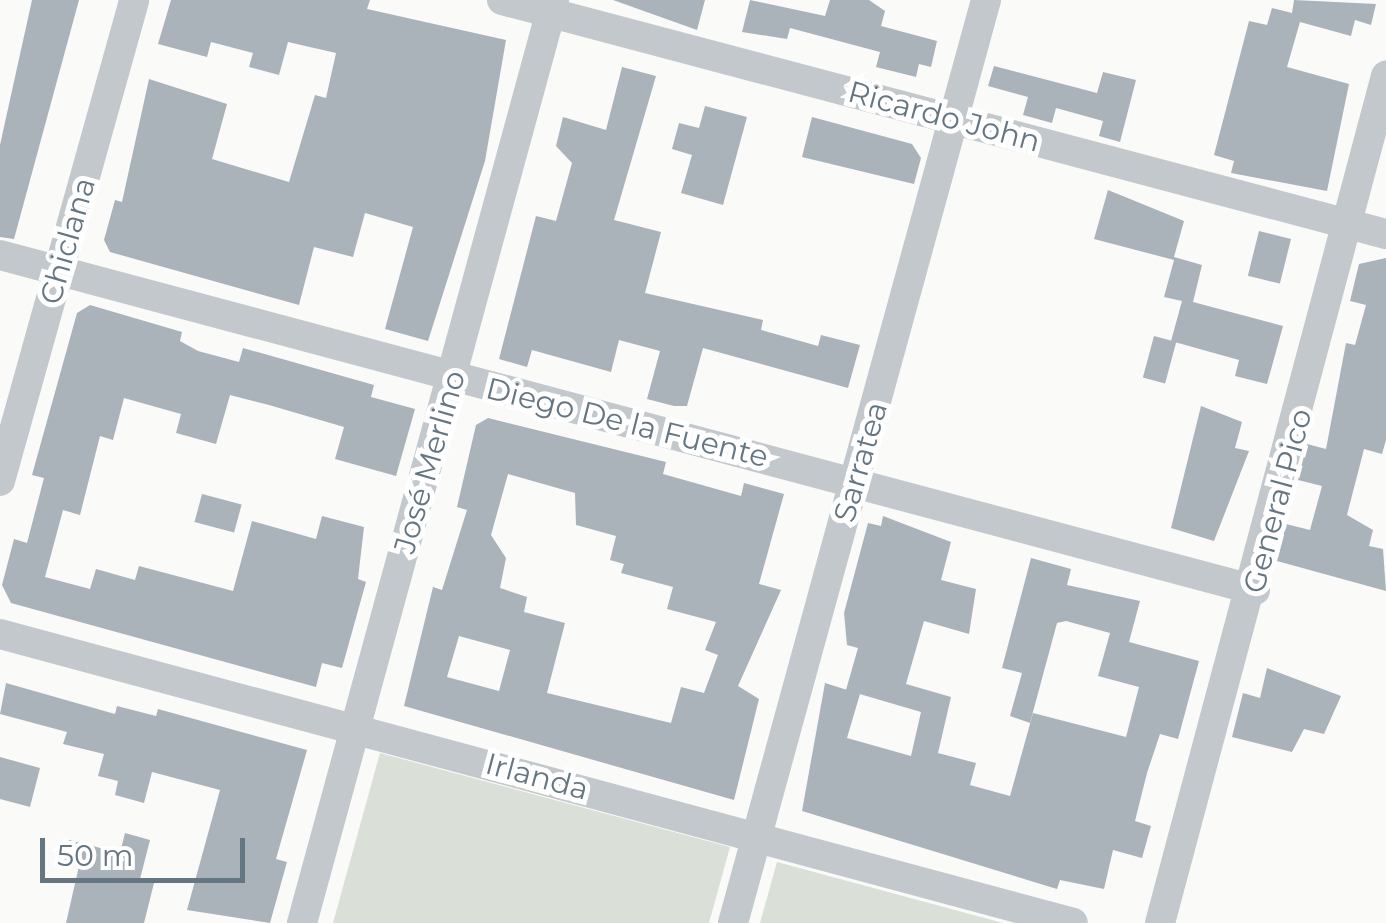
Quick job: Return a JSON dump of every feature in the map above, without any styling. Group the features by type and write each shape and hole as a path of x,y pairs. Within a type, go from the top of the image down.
{"street":[{"name":"Chiclana","path":"0,481 134,0"},
{"name":"Ricardo John","path":"502,0 552,6 957,120 1386,234"},
{"name":"Sarratea","path":"733,923 957,120 986,0"},
{"name":"José Merlino","path":"302,923 454,378 552,6"},
{"name":"General Pico","path":"1160,923 1255,590 1386,76"},
{"name":"Diego De la Fuente","path":"0,255 1255,590"},
{"name":"Irlanda","path":"0,634 758,835 1073,923"}],"shaded area":[{"path":"380,753 730,847 709,923 333,923"},
{"path":"777,862 1003,923 760,923"}],"building":[{"path":"32,0 79,0 14,239 0,237 0,145"},
{"path":"171,0 370,0 367,9 506,40 485,161 428,341 385,329 413,227 365,213 353,257 314,247 299,305 110,252 104,240 115,200 122,202 149,79 227,104 212,159 289,182 315,95 326,98 336,53 288,42 279,75 249,67 253,53 211,42 207,57 158,44"},
{"path":"613,0 705,0 697,30"},
{"path":"750,0 825,16 830,0 869,0 885,11 881,26 937,41 931,67 919,64 916,77 876,67 880,52 790,28 787,39 742,32"},
{"path":"1294,0 1376,4 1371,25 1355,20 1351,36 1300,22 1287,67 1349,84 1327,191 1231,173 1234,161 1214,155 1249,21 1267,25 1272,8 1292,13"},
{"path":"994,66 1097,93 1103,72 1136,80 1120,142 1099,136 1103,121 1056,108 1052,123 1023,115 1028,97 988,86"},
{"path":"622,67 656,76 614,220 661,232 645,293 763,320 761,330 818,346 821,335 860,345 848,388 703,348 687,406 674,406 647,399 660,351 619,340 611,372 532,350 527,367 499,359 536,216 556,221 572,163 556,146 563,117 606,130"},
{"path":"705,106 747,117 723,205 681,193 692,155 672,149 679,123 699,128"},
{"path":"812,117 912,144 921,158 914,184 802,157"},
{"path":"1108,190 1184,221 1174,257 1202,265 1193,302 1283,326 1267,384 1235,376 1239,360 1171,341 1182,301 1164,297 1174,260 1094,239"},
{"path":"1259,231 1291,239 1280,284 1248,276"},
{"path":"1386,258 1386,440 1382,454 1364,449 1347,515 1373,530 1369,546 1383,549 1386,591 1277,561 1286,524 1310,530 1322,486 1298,480 1307,444 1326,449 1346,343 1355,345 1366,305 1350,301 1359,264"},
{"path":"90,305 182,332 180,341 198,351 239,362 243,348 374,385 371,397 415,409 396,476 335,459 344,427 269,405 230,395 216,444 176,433 181,414 124,398 113,440 100,436 80,515 63,510 45,577 90,589 96,569 135,580 139,566 233,591 252,521 316,539 322,516 364,527 358,579 366,582 342,668 322,663 316,687 11,603 2,585 14,539 27,543 44,478 32,475 77,313"},
{"path":"1154,336 1176,342 1165,383 1143,378"},
{"path":"1201,406 1242,422 1235,448 1249,451 1214,541 1171,528"},
{"path":"488,418 666,462 663,474 741,496 744,483 784,494 759,584 781,590 738,686 759,699 734,800 404,706 433,587 442,590 467,510 457,507 476,425","holes":["508,474 575,493 576,525 616,536 610,560 624,564 621,573 673,587 667,609 716,622 705,650 718,655 704,693 681,687 671,723 547,693 565,623 524,612 527,597 500,588 506,558 491,535","459,636 510,650 499,691 447,677"]},
{"path":"202,494 242,505 234,533 194,522"},
{"path":"883,516 951,542 941,580 976,589 969,634 924,621 906,684 951,697 938,753 976,763 970,785 1010,796 1033,713 1126,737 1139,687 1098,676 1110,633 1066,621 1057,623 1030,723 1010,716 1022,673 1002,668 1031,558 1071,569 1067,585 1140,601 1129,642 1199,661 1178,739 1160,734 1147,773 1135,821 1151,826 1142,858 1113,850 1104,889 1060,880 1057,889 802,811 825,683 846,690 858,648 847,645 844,613 868,523 881,526","holes":["860,694 921,712 911,756 847,738"]},
{"path":"1267,668 1341,696 1324,734 1304,729 1292,752 1232,737 1243,693 1260,698"},
{"path":"6,683 115,714 117,706 156,716 158,709 307,750 276,859 287,862 270,923 187,910 220,790 152,772 144,803 115,795 118,781 98,776 104,754 63,744 67,732 0,714"},
{"path":"0,757 40,768 30,807 0,799"},
{"path":"125,833 150,840 140,879 154,883 144,923 66,923 79,866 64,861 69,840 120,853"}]}
